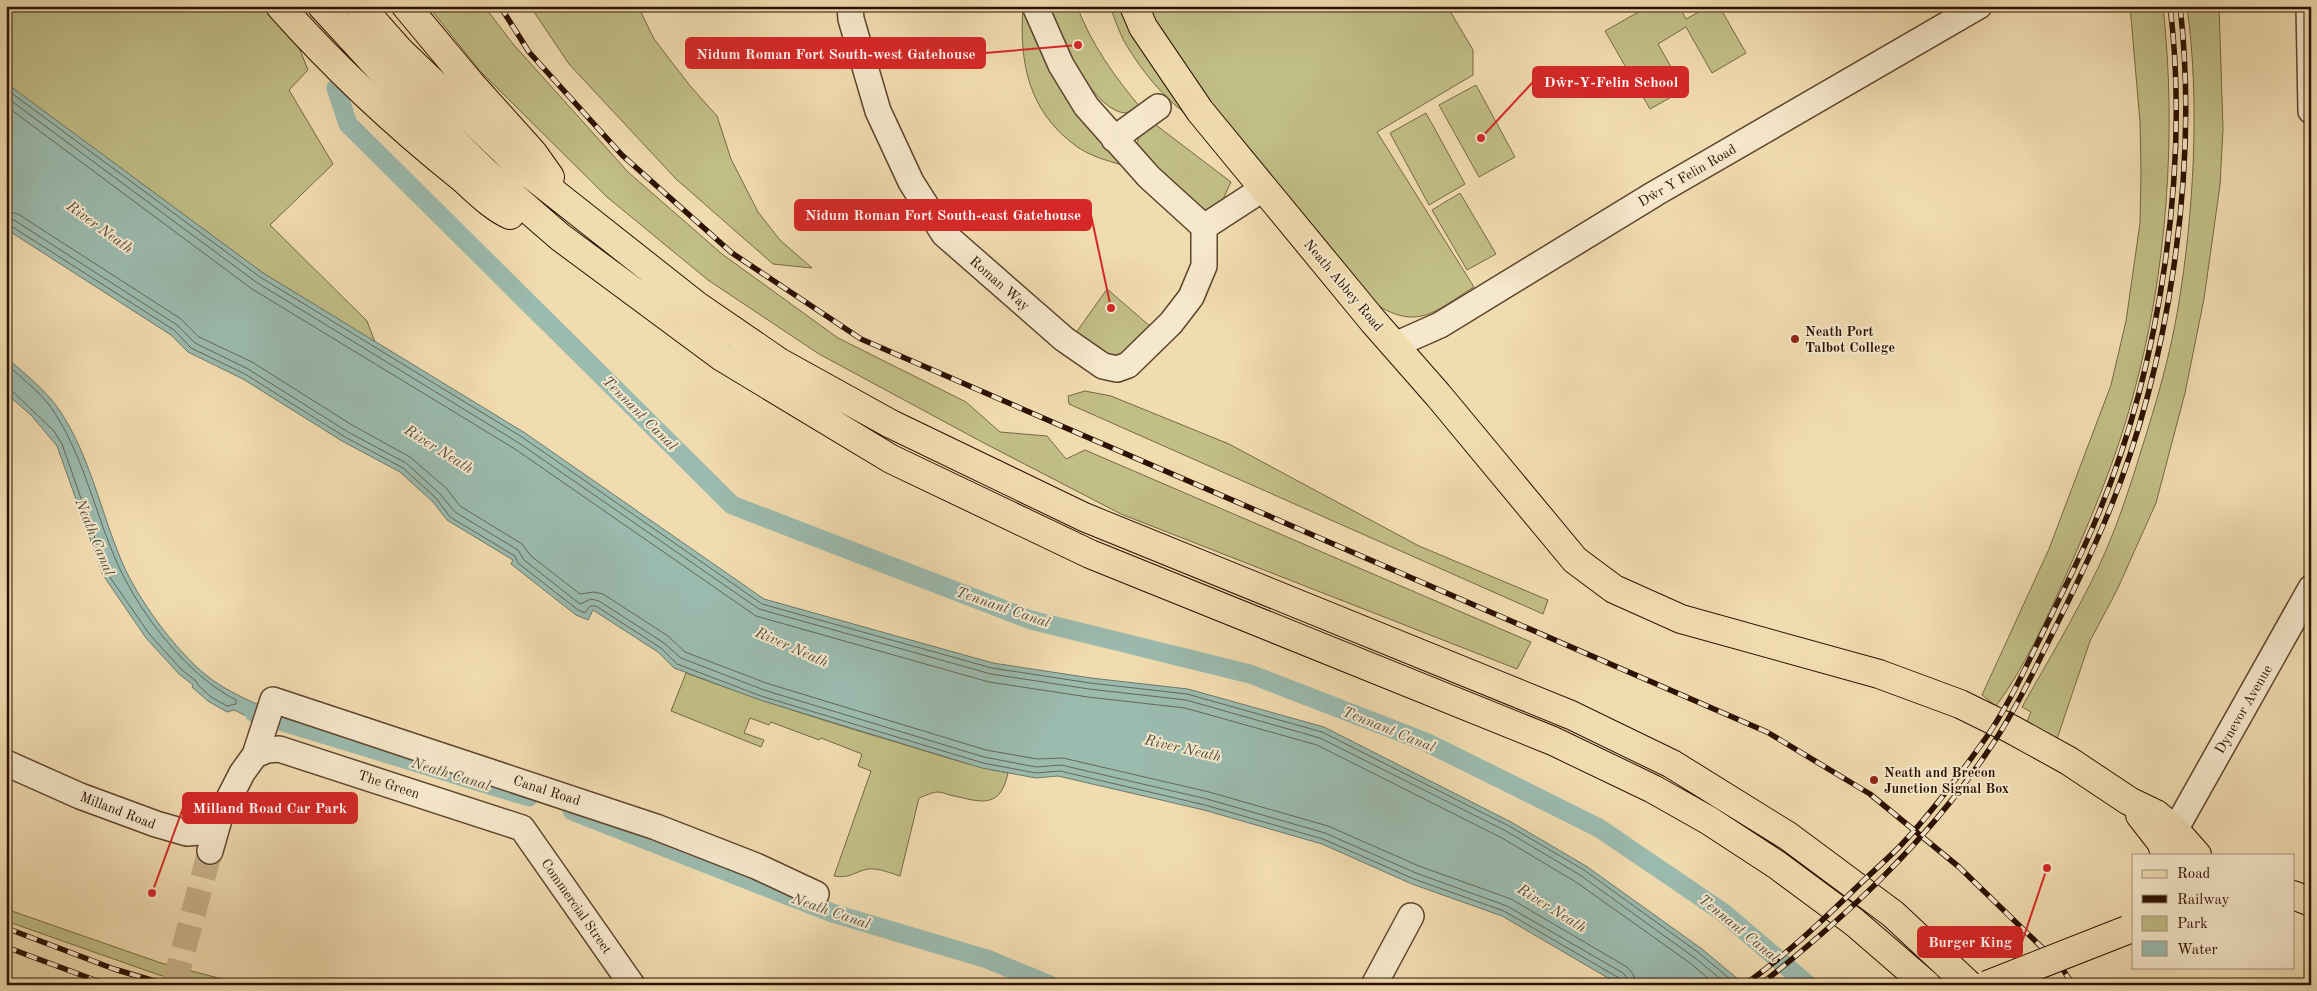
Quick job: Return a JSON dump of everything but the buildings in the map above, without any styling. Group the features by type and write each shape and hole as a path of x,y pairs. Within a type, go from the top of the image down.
{"main road":[{"path":"280,6 336,67 406,131 504,212 560,237"},
{"path":"322,6 380,69 483,170 560,237 722,357 891,459 1090,554 1553,741 1661,793 1708,820 1777,865 1854,922 1927,985"},
{"path":"360,6 399,50 520,166 572,209 696,304 779,362 891,424 1084,517 1571,715 1672,764 1788,836 1893,914 1969,985"},
{"path":"406,6 470,84 533,153 572,209"},
{"name":"Neath Abbey Road","path":"1134,6 1143,27 1200,111 1574,560 1614,588 1681,619 1879,674 1960,704 2069,761 2129,801"},
{"path":"2129,801 2156,814 2175,830 2196,854"},
{"path":"2129,801 2161,842 2166,854"},
{"path":"2294,895 2311,903"},
{"path":"2294,903 2311,903"},
{"path":"1987,985 2131,928"}],"street":[{"name":"Roman Way","path":"850,6 851,18 878,110 911,182 944,234 1064,339 1103,366 1117,368 1128,365 1171,323 1191,297 1204,266 1204,228"},
{"path":"1035,6 1061,65 1086,106 1149,177 1204,228 1264,188"},
{"name":"Dŵr Y Felin Road","path":"1395,345 1440,325 1656,193 1979,6"},
{"path":"2309,6 2311,111"},
{"path":"1114,139 1158,107"},
{"name":"Dynevor Avenue","path":"2175,830 2311,588"},
{"name":"Milland Road","path":"6,763 80,796 171,829 187,833 200,832 211,826 220,816 242,774 255,755 273,700"},
{"name":"Canal Road","path":"273,700 656,827 756,866 816,894"},
{"name":"The Green","path":"255,755 267,750 279,749 522,828"},
{"path":"210,851 220,816"},
{"name":"Commercial Street","path":"522,828 632,985"},
{"path":"1380,983 1411,916"}],"green space":[{"path":"6,6 263,6 296,40 308,70 289,90 333,164 270,225 367,321 375,342 263,273 6,84"},
{"path":"428,6 484,6 513,44 628,172 722,254 838,338 966,402 1000,432 1047,436 1066,459 1085,450 1531,642 1517,669 1121,514 819,354 708,280 607,197 481,72"},
{"path":"530,6 638,6 654,39 691,87 717,116 731,159 758,212 780,240 812,268 773,264 676,179 569,64"},
{"path":"1023,6 1129,167 1102,159 1082,150 1060,132 1047,117 1037,101 1025,66 1022,27"},
{"path":"1047,6 1077,6 1089,34 1104,60 1140,107 1138,112 1126,113 1115,110 1094,92 1075,64"},
{"path":"1110,6 1120,6 1133,32 1190,116 1171,102 1136,60 1123,39"},
{"path":"1146,6 1447,6 1473,50 1473,75 1377,132 1474,287 1436,311 1414,317 1402,316 1388,311 1372,302 1212,104 1164,39"},
{"path":"1649,6 1679,6 1686,19 1710,6 1719,6 1746,53 1712,73 1686,27 1658,44 1684,90 1650,109 1605,31"},
{"path":"2130,6 2163,6 2167,54 2169,153 2166,203 2154,301 2145,349 2127,419 2103,486 2076,552 2026,659 1996,706 1982,695 2049,549 2111,385 2126,321 2140,223 2141,172 2140,122"},
{"path":"2187,6 2219,6 2223,129 2220,185 2204,299 2185,393 2156,503 2117,590 2090,641 2057,739 2026,724 2031,712 2022,707 2080,604 2105,554 2132,480 2157,398 2178,308 2188,234 2193,157 2193,80"},
{"path":"1476,85 1515,157 1479,177 1439,105"},
{"path":"1426,113 1465,184 1429,205 1390,133"},
{"path":"1152,122 1231,182 1219,208 1204,215 1137,150 1139,128"},
{"path":"1460,193 1496,254 1467,270 1432,210"},
{"path":"1107,289 1151,327 1126,353 1110,359 1073,337"},
{"path":"1085,391 1111,396 1229,444 1419,546 1548,600 1543,614 1069,404 1068,396"},
{"path":"686,673 845,727 980,767 1008,773 1000,793 988,801 971,800 938,792 919,798 900,876 868,869 848,876 834,876 871,771 858,766 862,754 821,738 819,740 771,722 769,725 750,718 744,733 764,740 761,747 671,711"},
{"path":"6,909 161,963 245,985 200,985 159,975 6,921"}],"water":[{"name":"River Neath","path":"6,83 263,273 525,433 764,599 993,663 1091,678 1188,689 1324,727 1511,822 1586,866 1702,949 1745,985 1620,985 1502,916 1412,884 1322,844 1204,810 1058,776 1036,778 982,768 760,700 674,668 658,652 593,610 588,620 576,615 511,564 513,560 447,520 433,502 400,472 342,441 243,379 188,352 171,335 6,229"},
{"path":"6,357 48,396 70,428 87,466 122,562 147,607 170,638 194,665 225,688 259,705 253,719 234,710 227,712 208,701 192,687 193,685 179,674 146,638 103,575 57,446 31,415 10,397 6,389"}],"waterway":[{"name":"Tennant Canal","path":"336,88 348,124 732,505 1031,620 1250,674 1426,742 1599,828 1724,913 1808,985"},
{"name":"Neath Canal","path":"254,713 529,797"},
{"name":"Neath Canal","path":"572,811 832,913 987,959 1050,985"}],"tunnel":[{"path":"174,985 210,851"}],"railway":[{"path":"500,6 529,52 622,155 732,253 861,339 1767,732 1870,794 1959,867 2060,965 2073,985"},
{"path":"1744,985 1803,938 1892,854 1924,819 1974,755 1992,728 2025,669 2091,531 2119,459 2138,397 2153,332 2165,266 2176,133 2175,68 2170,6"},
{"path":"1760,985 1855,904 1914,844 1968,779 2017,704 2099,535 2127,462 2146,400 2162,335 2174,268 2185,134 2185,69 2180,6"},
{"path":"6,928 114,969 168,985"},
{"path":"6,947 108,985"}],"place":[{"name":"Nidum Roman Fort South-west Gatehouse","path":"1078,45"},
{"name":"Dŵr-Y-Felin School","path":"1481,138"},
{"name":"Nidum Roman Fort South-east Gatehouse","path":"1111,308"},
{"name":"Neath Port Talbot College","path":"1795,339"},
{"name":"Neath and Brecon Junction Signal Box","path":"1874,780"},
{"name":"Burger King","path":"2047,868"},
{"name":"Milland Road Car Park","path":"152,893"}]}
